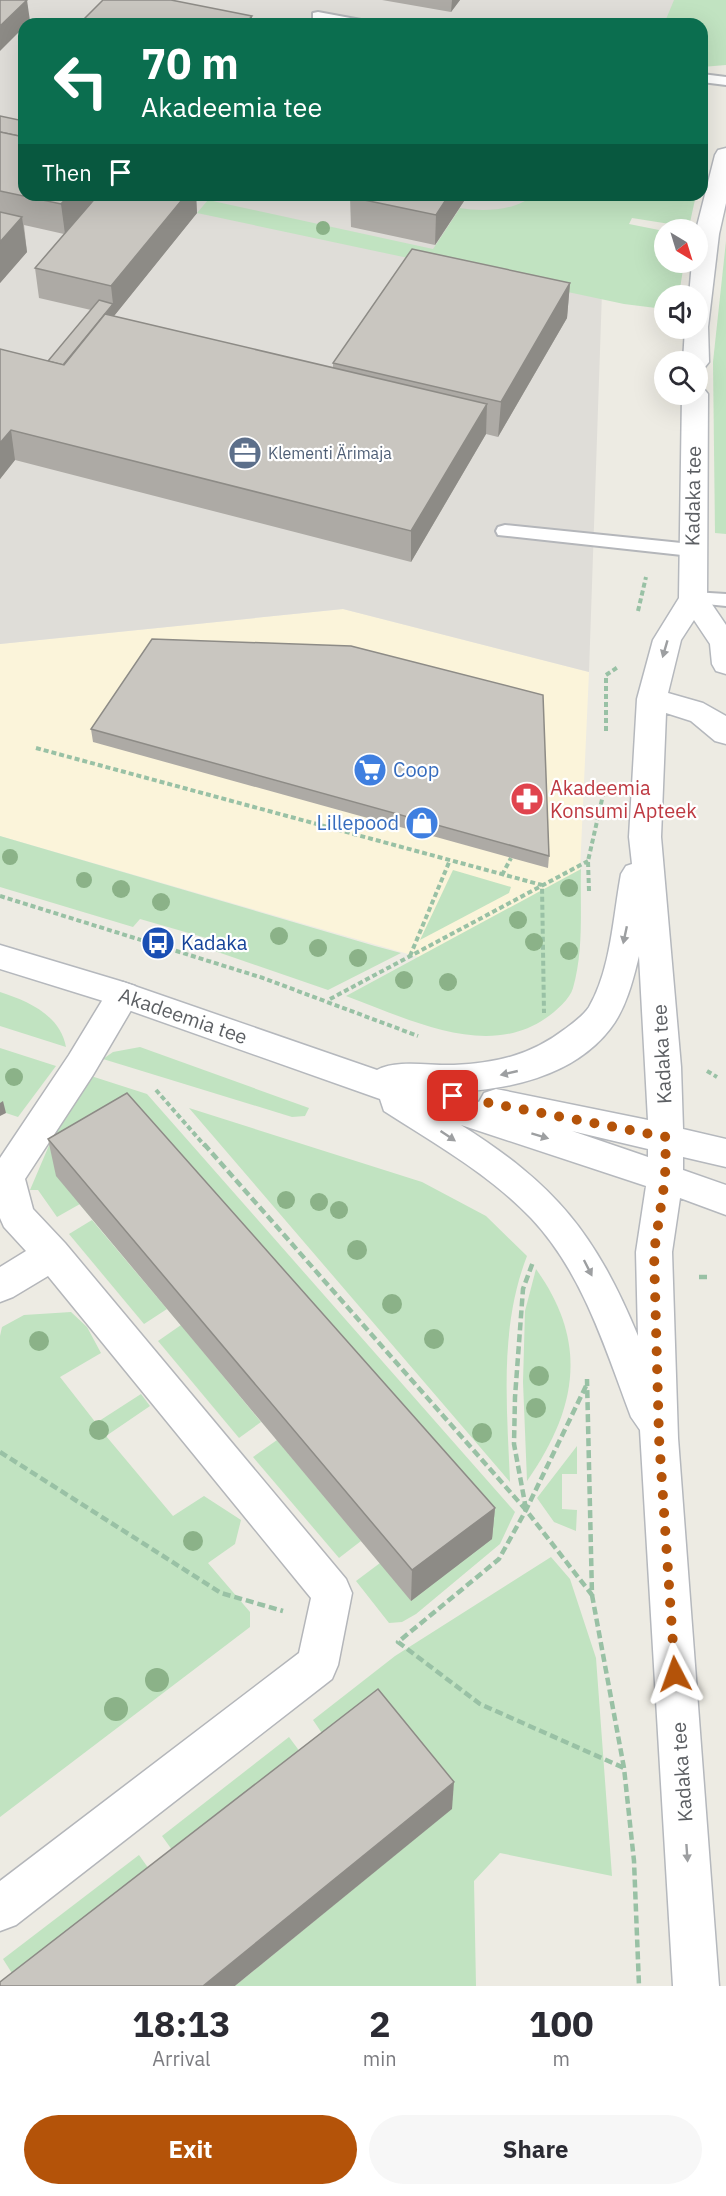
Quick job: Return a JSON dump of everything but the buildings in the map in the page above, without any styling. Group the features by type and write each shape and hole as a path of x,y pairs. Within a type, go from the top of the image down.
{"main road":[{"path":"702,285 707,234 726,155"},
{"name":"Kadaka tee","path":"695,405 691,549 693,598 667,640 651,699 645,837 664,1067 666,1137 665,1179 654,1252 659,1438 696,1986"},
{"path":"693,598 724,643 726,664"},
{"path":"651,699 695,710 716,721 726,734"},
{"path":"364,1080 492,1077 534,1067 564,1052 600,1018 615,981 645,837"},
{"name":"Akadeemia tee","path":"0,957 123,995 364,1080 580,1148 726,1200"},
{"path":"0,1909 317,1665 332,1593 52,1254 16,1216 7,1177 81,1065 123,995"},
{"path":"364,1080 520,1185 553,1217 585,1262 608,1311 659,1438"},
{"name":"Akadeemia tee","path":"364,1080 582,1119 726,1153"},
{"path":"0,1286 52,1254"}],"lane":[{"path":"318,15 332,18"},
{"path":"708,79 726,81"},
{"path":"505,531 691,549"},
{"path":"693,598 726,600"}],"path":[{"path":"36,748 542,885"},
{"path":"502,875 511,858"},
{"path":"410,956 450,860"},
{"path":"329,999 588,861"},
{"path":"542,885 544,1020"},
{"path":"0,896 236,967 329,999 426,1039"},
{"path":"156,1090 526,1510 592,1595"},
{"path":"526,1510 514,1444 515,1397 523,1289 537,1252"},
{"path":"587,1373 592,1595 624,1768 633,1861 639,1986"},
{"path":"588,1384 526,1510 499,1559 398,1642 480,1704 624,1768"},
{"path":"0,1452 221,1593 284,1611 332,1593"}],"shaded area":[{"path":"0,0 716,0 706,18 18,18 18,201 638,201 602,292 589,672 343,609 0,644"},
{"path":"343,609 589,672 578,915 467,971 0,836 0,644"}],"green space":[{"path":"674,0 726,0 726,65 708,66 708,18 666,18"},
{"path":"207,201 213,201 433,249 460,208 478,210 509,207 524,201 695,201 691,219 654,219 654,221 632,218 629,224 654,229 654,273 682,273 681,285 654,285 654,308 624,304 197,213"},
{"path":"726,241 726,534 715,533 713,362"},
{"path":"0,836 401,953 328,990 209,949 213,940 140,919 133,927 0,887"},
{"path":"581,869 579,959 573,988 569,996 546,1018 523,1030 498,1035 472,1035 420,1024 346,996"},
{"path":"453,870 511,887 509,893 420,940"},
{"path":"0,992 32,1005 50,1018 63,1036 66,1047 0,1026"},
{"path":"140,1047 309,1108 305,1116 292,1117 103,1059 113,1052"},
{"path":"0,1048 56,1066 18,1117 6,1113 0,1106"},
{"path":"91,1076 147,1094 515,1512 500,1544 416,1614 402,1622 389,1623 356,1581 380,1563 80,1204 57,1217 38,1190 30,1190 53,1136"},
{"path":"189,1108 422,1182 486,1216 527,1256 518,1283 509,1339 507,1397 510,1482"},
{"path":"92,1220 167,1309 144,1324 69,1234"},
{"path":"536,1269 553,1296 564,1323 570,1350 570,1376 566,1402 557,1428 527,1481 523,1382 525,1311"},
{"path":"71,1312 87,1327 101,1353 60,1377 96,1423 141,1394 150,1406 106,1436 173,1516 204,1496 241,1520 235,1544 208,1563 250,1612 250,1627 0,1817 0,1336 2,1327 24,1315"},
{"path":"181,1325 261,1422 239,1438 158,1341"},
{"path":"277,1440 361,1541 339,1558 253,1457"},
{"path":"577,1446 577,1474 562,1474 562,1509 577,1510 576,1531 554,1522 537,1498"},
{"path":"551,1557 570,1579 596,1658 612,1876 500,1853 474,1881 476,1986 235,1986 451,1809 334,1751 313,1720 395,1656"},
{"path":"289,1737 312,1768 185,1868 162,1836"},
{"path":"139,1855 161,1886 20,1986 3,1959"}],"place":[{"name":"Klementi Ärimaja","path":"245,453"},
{"name":"Coop","path":"370,770"},
{"name":"Akadeemia Konsumi Apteek","path":"527,799"},
{"name":"Lillepood","path":"422,823"},
{"name":"Kadaka","path":"158,943"}],"route":[{"path":"453,1096 666,1137 665,1179 654,1252 659,1438 675,1674"}]}
